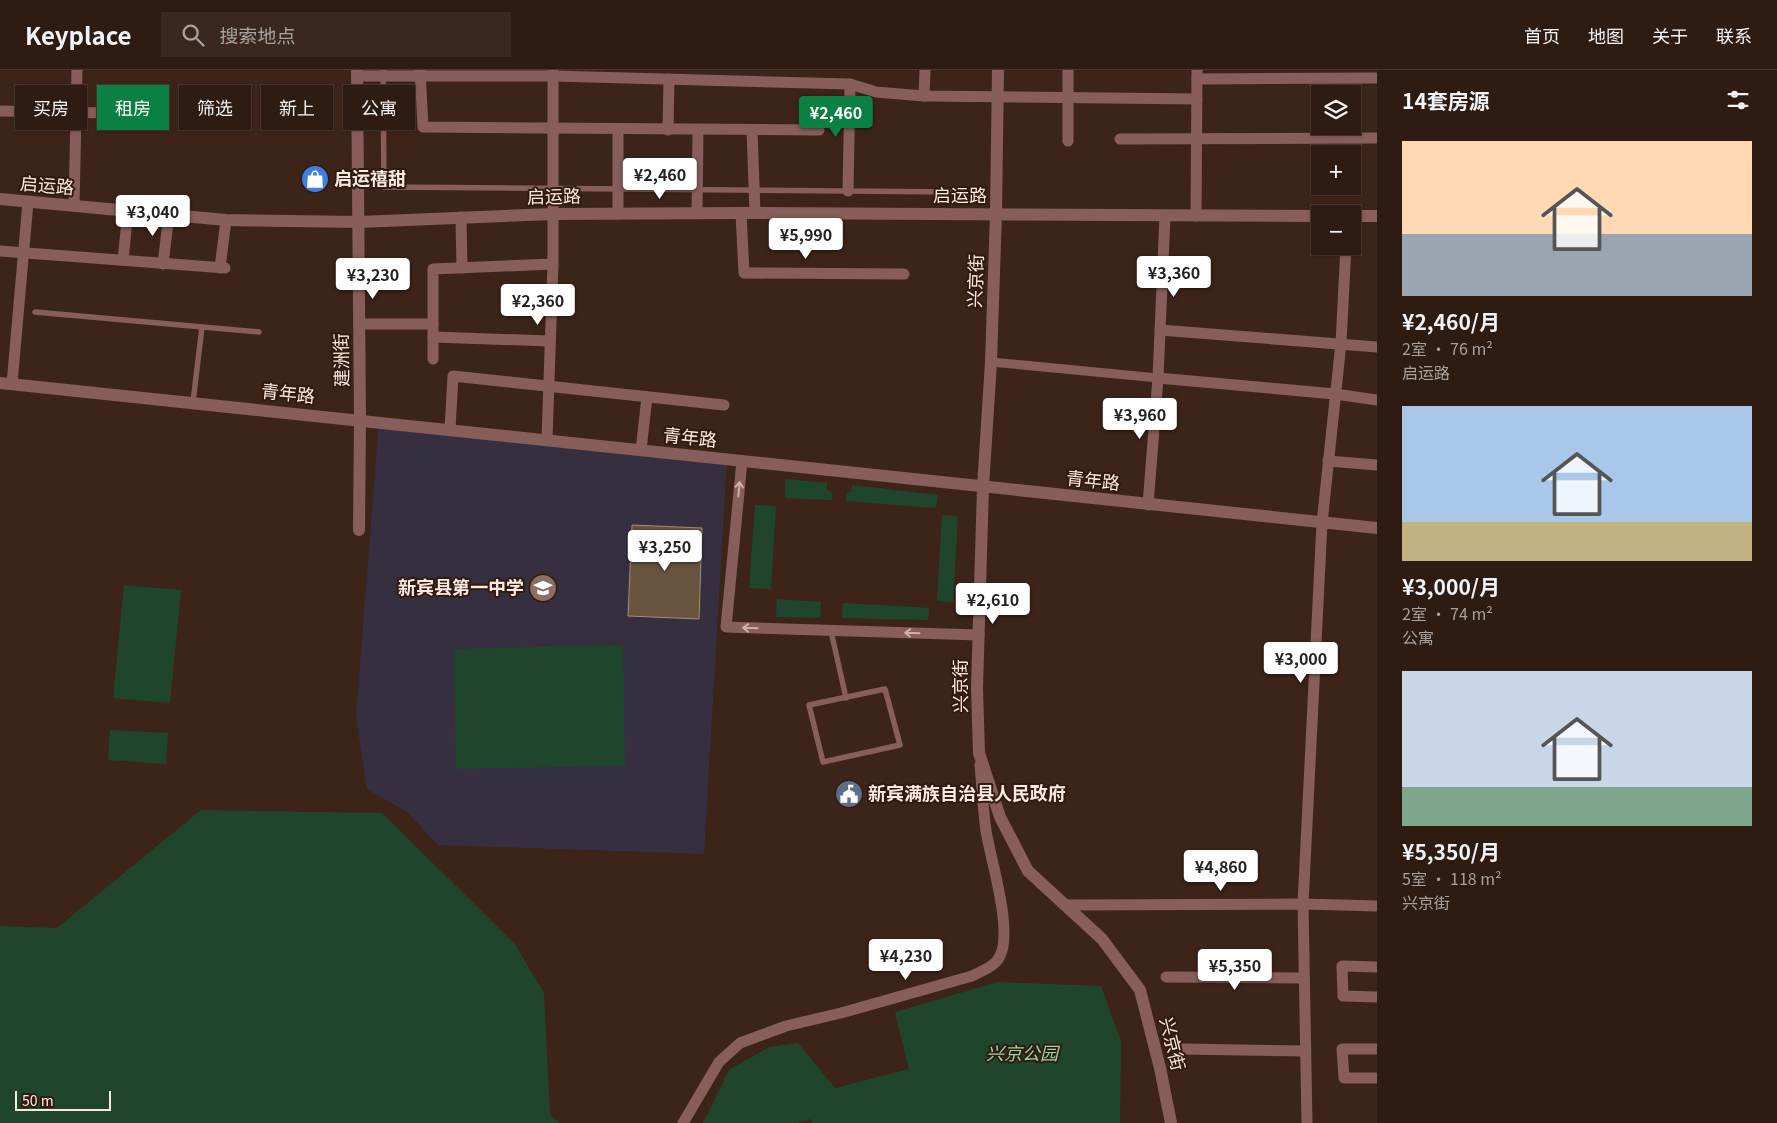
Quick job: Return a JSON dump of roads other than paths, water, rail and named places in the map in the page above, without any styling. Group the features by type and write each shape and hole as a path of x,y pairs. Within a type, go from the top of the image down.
{"street":[{"path":"76,70 76,85"},
{"path":"924,96 925,70"},
{"name":"兴京街","path":"998,70 991,362 983,487 978,635 979,753 1000,817 1028,871 1102,940 1140,990 1160,1068 1171,1123"},
{"path":"1068,70 1068,141"},
{"path":"357,73 553,73 669,79 850,84 876,92 924,96 1197,99"},
{"name":"建洲街","path":"357,73 359,530"},
{"path":"420,73 423,127 820,130"},
{"path":"547,439 554,214 553,73"},
{"path":"1196,216 1197,75 1377,78"},
{"path":"668,130 669,79"},
{"path":"848,191 850,84"},
{"path":"0,111 15,111"},
{"path":"618,129 618,214"},
{"path":"74,206 76,130"},
{"path":"697,213 698,130"},
{"path":"752,130 755,213"},
{"path":"1120,139 1377,138"},
{"name":"启运路","path":"0,199 226,220 359,222 554,214 697,213 1311,216"},
{"path":"6,384 24,253 28,202"},
{"path":"123,260 128,211"},
{"path":"741,213 744,273 904,274"},
{"path":"164,264 169,214"},
{"path":"1148,504 1158,378 1165,216"},
{"path":"1361,216 1377,216"},
{"path":"461,218 462,268"},
{"path":"0,251 222,268 226,220"},
{"path":"1307,1123 1303,904 1322,523 1341,343 1346,255"},
{"path":"433,359 433,269 553,264"},
{"path":"359,324 433,324"},
{"path":"1160,330 1377,346"},
{"path":"433,337 550,341"},
{"path":"991,362 1335,394 1377,400"},
{"path":"450,429 453,376 724,405"},
{"name":"青年路","path":"6,384 360,419 1377,528"},
{"path":"641,450 647,397"},
{"path":"742,461 726,627 978,635"},
{"path":"1328,461 1377,465"},
{"path":"683,1123 719,1062 740,1043 786,1026 841,1013 972,976 992,966 999,957 1003,945 1002,916 986,830 979,753"},
{"path":"1065,905 1303,904 1377,906"},
{"path":"1377,967 1342,966 1343,996 1377,997"},
{"path":"1166,978 1304,978"},
{"path":"1182,1049 1306,1051"},
{"path":"1377,1049 1342,1049 1344,1078 1377,1078"}],"lane":[{"path":"383,72 384,187 956,192"},
{"path":"35,312 259,332"},
{"path":"192,402 202,327"},
{"path":"831,630 846,698"},
{"path":"885,690 900,745 822,762 808,706 846,698 885,690"}],"place":[{"name":"启运禧甜","path":"315,179"},
{"name":"新宾县第一中学","path":"543,588"},
{"name":"新宾满族自治县人民政府","path":"849,794"}],"park label":[{"name":"兴京公园","path":"1022,1054"}]}
